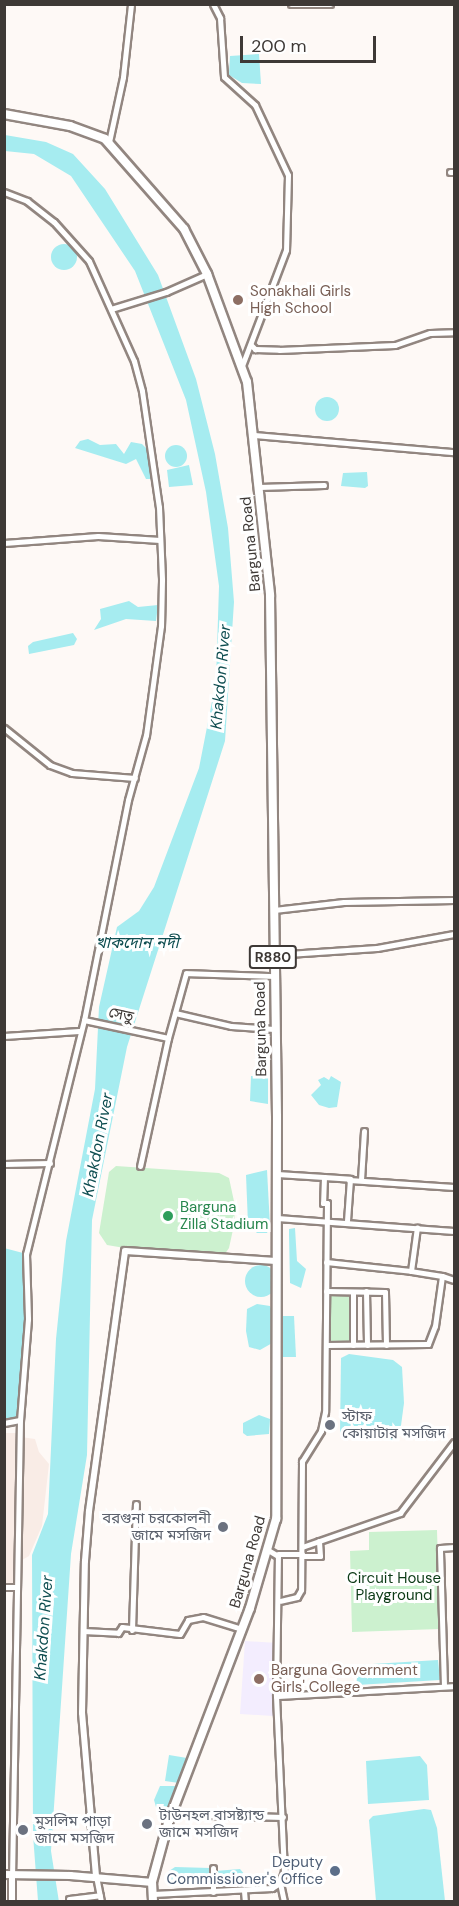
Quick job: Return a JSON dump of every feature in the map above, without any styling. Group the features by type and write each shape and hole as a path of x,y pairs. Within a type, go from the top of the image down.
{"main road":[{"name":"Barguna Road","path":"4,114 70,126 109,142 184,230 207,274 242,366 254,435 270,595 279,1487 268,1550 242,1629 171,1814 152,1882 153,1898"},
{"path":"8,1874 96,1876 152,1882"}],"street":[{"path":"109,142 123,76 131,4"},
{"path":"213,4 220,18 224,77 255,105 288,175 286,250 242,366"},
{"path":"291,4 330,4"},
{"path":"4,192 27,201 69,237 96,272 142,391 160,540 161,626 146,735 84,1020 79,1031 50,1164 26,1254 28,1319 20,1420 12,1865 8,1874 12,1902"},
{"path":"111,309 166,292 207,274"},
{"path":"251,345 255,349 279,350 395,345 430,333 454,332"},
{"path":"254,435 454,452"},
{"path":"259,487 324,485"},
{"path":"4,543 98,536 160,540"},
{"path":"4,728 50,765 72,773 135,778"},
{"path":"274,910 344,902 454,900"},
{"path":"273,956 377,948 454,934"},
{"path":"140,1166 168,1038 186,973 273,976"},
{"path":"175,1013 231,1026 274,1029"},
{"name":"সেতু","path":"84,1020 168,1038"},
{"path":"4,1036 79,1031"},
{"path":"362,1180 364,1131"},
{"path":"4,1164 50,1164"},
{"path":"277,1174 454,1187"},
{"path":"280,1601 297,1597 301,1590 302,1461 321,1431 325,1412 327,1219 324,1178"},
{"path":"346,1221 350,1180"},
{"path":"277,1218 327,1219 454,1231"},
{"path":"411,1271 417,1227"},
{"path":"101,1902 96,1876 82,1713 83,1631 89,1511 125,1251 277,1261"},
{"path":"326,1262 411,1271 454,1280"},
{"path":"326,1345 428,1344 435,1326 442,1276"},
{"path":"326,1292 385,1292 386,1345"},
{"path":"353,1292 353,1345"},
{"path":"366,1292 367,1345"},
{"path":"4,1423 20,1420"},
{"path":"302,1546 400,1513 454,1442"},
{"path":"132,1630 136,1504"},
{"path":"268,1550 278,1554 320,1556 320,1541"},
{"path":"444,1686 440,1548 454,1547"},
{"path":"278,1554 280,1601 276,1696 283,1817 284,1872 280,1883 284,1902"},
{"path":"4,1587 16,1587"},
{"path":"83,1631 132,1630 180,1634 188,1620 203,1617 242,1629"},
{"path":"276,1696 454,1686"},
{"path":"171,1814 283,1817"},
{"path":"4,1865 12,1865"},
{"path":"213,1868 213,1892"},
{"path":"153,1898 244,1891 280,1883"},
{"path":"244,1891 245,1902"},
{"path":"69,1899 100,1894"}],"shaded area":[{"path":"5,1433 16,1433 14,1587 5,1586"},
{"path":"21,1437 35,1439 39,1452 49,1464 42,1526 29,1556 22,1560"},
{"name":"Barguna Government Girls' College","path":"245,1641 278,1643 273,1716 240,1714"}],"green space":[{"name":"Barguna Zilla Stadium","path":"116,1166 219,1173 229,1178 235,1206 234,1225 229,1248 222,1258 154,1253 107,1245 99,1233 109,1172"},
{"path":"329,1293 352,1293 351,1341 329,1341"},
{"name":"Circuit House Playground","path":"437,1530 440,1629 352,1632 350,1551 369,1550 369,1532"}],"water":[{"path":"259,54 261,84 242,83 229,75 230,56"},
{"name":"খাকদোন নদী","path":"5,135 46,142 73,154 105,189 158,275 196,379 215,454 228,528 234,602 225,741 127,1047 92,1220 87,1455 71,1554 51,1851 59,1902 38,1901 33,1835 32,1555 48,1514 56,1339 66,1241 95,1089 99,1007 117,927 139,911 154,887 199,768 216,681 219,586 206,492 186,400 135,271 71,176 34,154 5,151"},
{"path":"64,244 73,248 77,257 73,266 64,270 55,266 51,257 55,248"},
{"path":"327,397 335,401 339,409 335,417 327,421 319,417 315,409 319,401"},
{"path":"88,439 100,445 116,444 124,454 131,442 142,444 149,451 151,479 146,479 136,459 126,464 75,448 80,441"},
{"path":"176,445 184,448 187,456 184,464 176,467 168,464 165,456 168,448"},
{"path":"189,465 193,485 169,487 167,470"},
{"path":"367,472 368,486 365,488 341,486 343,473"},
{"path":"129,601 138,607 158,605 156,621 126,619 94,630 101,619 100,609"},
{"path":"73,633 77,639 74,645 29,654 28,646 33,642"},
{"path":"251,1076 268,1077 268,1104 250,1101"},
{"path":"331,1076 341,1082 337,1107 329,1108 319,1105 311,1095 321,1085 318,1080 324,1077 329,1080"},
{"path":"267,1170 270,1226 267,1233 257,1233 248,1224 246,1175"},
{"path":"295,1228 297,1261 306,1269 301,1288 290,1283 289,1229"},
{"path":"4,1248 23,1253 25,1318 18,1417 4,1421"},
{"path":"261,1265 272,1270 277,1281 272,1292 261,1297 250,1292 245,1281 250,1270"},
{"path":"257,1304 270,1306 274,1317 274,1342 260,1350 249,1347 246,1331 247,1309"},
{"path":"283,1316 294,1316 296,1357 283,1357"},
{"path":"349,1354 393,1360 402,1367 404,1403 400,1433 394,1441 340,1433 341,1358"},
{"path":"259,1415 270,1419 269,1434 247,1436 243,1433 243,1423"},
{"path":"438,1660 440,1680 357,1685 356,1665"},
{"path":"169,1755 187,1758 179,1783 165,1781"},
{"path":"420,1756 427,1765 429,1800 368,1804 366,1761"},
{"path":"160,1786 176,1786 177,1790 166,1812 158,1814 154,1800"},
{"path":"431,1810 437,1828 445,1901 376,1901 369,1820 373,1816"},
{"path":"175,1867 210,1868 209,1888 172,1884 169,1871"},
{"path":"240,1869 245,1875 241,1885 215,1887 215,1871"}],"place":[{"name":"Sonakhali Girls High School","path":"238,300"},
{"name":"Barguna Zilla Stadium","path":"168,1216"},
{"name":"স্টাফ কোয়াটার মসজিদ","path":"330,1425"},
{"name":"বরগুনা চরকোলনী জামে মসজিদ","path":"223,1527"},
{"name":"Barguna Government Girls' College","path":"259,1679"},
{"name":"টাউনহল বাসষ্ট্যান্ড জামে মসজিদ","path":"147,1824"},
{"name":"মুসলিম পাড়া জামে মসজিদ","path":"23,1830"},
{"name":"Deputy Commissioner's Office","path":"335,1871"}],"water label":[{"name":"Khakdon River","path":"221,677"},
{"name":"Khakdon River","path":"98,1145"},
{"name":"Khakdon River","path":"44,1628"}]}
